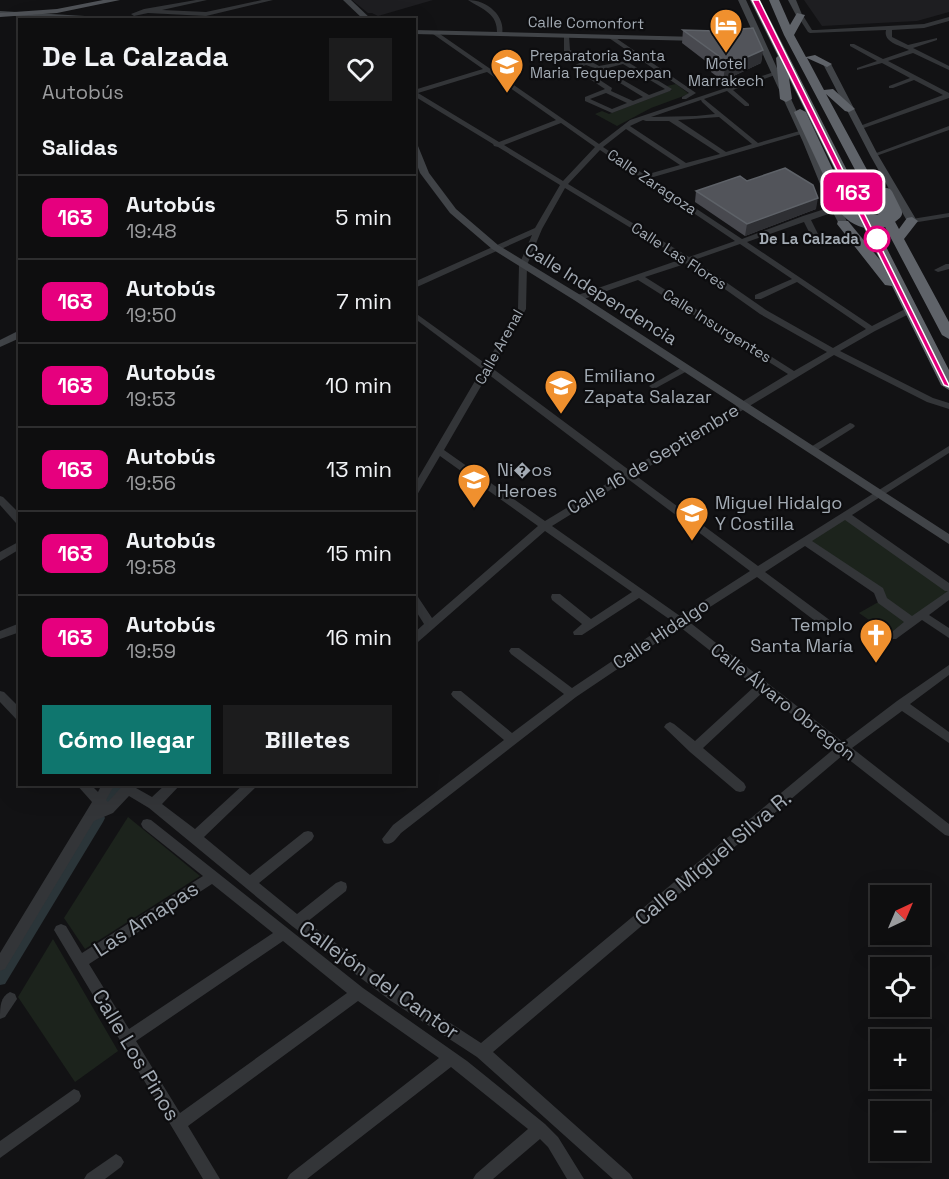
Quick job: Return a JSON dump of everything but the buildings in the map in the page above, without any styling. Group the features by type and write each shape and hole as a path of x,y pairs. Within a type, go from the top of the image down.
{"highway":[{"path":"755,0 786,39 899,237 949,335"},
{"path":"774,0 786,39 799,110 838,204 852,216 868,221 890,218 895,213 830,91 820,60 804,48 786,39"},
{"path":"786,99 786,39 800,15"},
{"path":"790,65 949,385"},
{"path":"830,91 849,108"},
{"path":"899,237 912,221"},
{"path":"843,224 912,309"}],"main road":[{"path":"75,0 78,4 91,4"},
{"path":"0,16 56,14 116,0"},
{"path":"0,8 46,2"},
{"path":"17,17 20,8 36,3"}],"street":[{"path":"169,10 204,0"},
{"path":"206,14 270,0"},
{"path":"347,0 367,18"},
{"path":"471,0 495,12 502,26 500,34"},
{"path":"742,0 753,37 838,204 843,224"},
{"path":"792,0 813,32 924,26 949,19"},
{"path":"134,14 144,11 169,10 218,16 241,14 239,6"},
{"path":"56,14 98,18"},
{"path":"890,27 887,36 949,68"},
{"name":"Calle Comonfort","path":"416,32 500,34 565,41 610,37 710,39"},
{"name":"Calle Zaragoza","path":"435,33 599,147 872,329"},
{"name":"Calle Arenal","path":"416,490 522,309 523,265 538,229 564,184 599,147 628,123 656,108 693,93 610,37"},
{"path":"859,69 935,39"},
{"path":"565,41 584,64"},
{"path":"565,41 562,52 584,64 599,68 648,97"},
{"path":"852,45 949,96"},
{"path":"820,60 912,221 949,215"},
{"path":"599,68 625,62 669,89 633,103 610,111 585,99 607,91 633,103"},
{"path":"584,64 575,68 610,89 607,91"},
{"path":"416,92 488,70"},
{"path":"628,123 773,74"},
{"path":"891,87 915,78"},
{"path":"728,88 747,105"},
{"name":"Calle Las Flores","path":"416,94 496,145 689,260 763,312 834,352 930,400 949,406"},
{"path":"859,128 949,96"},
{"path":"704,101 758,145"},
{"path":"644,119 721,115"},
{"path":"670,119 725,154"},
{"path":"496,145 561,121"},
{"path":"628,123 686,166"},
{"path":"874,155 949,128"},
{"path":"645,177 803,132"},
{"name":"Calle Independencia","path":"416,151 425,173 453,211 495,247 578,298 949,540"},
{"path":"578,298 806,218 838,204"},
{"path":"806,218 817,240"},
{"path":"416,284 538,229"},
{"path":"938,270 949,266"},
{"name":"Calle Insurgentes","path":"639,277 795,375"},
{"path":"758,297 798,279"},
{"name":"Calle 16 de Septiembre","path":"416,637 546,525 742,405 872,329 912,309"},
{"path":"416,315 827,624"},
{"path":"0,344 18,334"},
{"path":"653,386 686,368"},
{"path":"812,450 850,426"},
{"name":"Calle Hidalgo","path":"388,839 397,829 572,694 680,621 949,449"},
{"name":"Calle Álvaro Obregón","path":"439,450 680,621 949,831"},
{"path":"0,499 18,519"},
{"path":"845,515 949,588"},
{"path":"805,541 879,591 882,600 912,622"},
{"path":"0,557 18,545"},
{"path":"578,632 640,592"},
{"path":"892,636 949,595"},
{"path":"556,597 590,624"},
{"path":"416,603 430,624"},
{"path":"922,615 949,634"},
{"path":"0,635 18,628"},
{"path":"515,651 572,694"},
{"name":"Calle Miguel Silva R.","path":"482,1052 842,749 949,669"},
{"path":"694,749 762,686"},
{"path":"457,694 512,740"},
{"path":"0,695 18,714"},
{"path":"901,704 949,738"},
{"path":"670,727 740,786"},
{"path":"84,786 103,805"},
{"path":"103,805 109,786"},
{"path":"153,804 174,786"},
{"path":"195,837 251,786"},
{"path":"0,965 89,818 129,787"},
{"name":"Callejón del Cantor","path":"129,787 195,837 297,922 396,996 482,1052 625,1179"},
{"path":"147,824 358,993 451,1058 540,1129 553,1142 576,1179"},
{"path":"249,883 308,836"},
{"name":"Las Amapas","path":"80,962 212,877"},
{"path":"297,922 341,887"},
{"name":"Calle Los Pinos","path":"61,930 212,1179"},
{"path":"126,1039 283,934"},
{"path":"178,1124 358,993"},
{"path":"0,1012 10,999"},
{"path":"295,1179 451,1058"},
{"path":"0,1150 74,1096"},
{"path":"480,1179 540,1129"},
{"path":"92,1179 116,1161"}],"shaded area":[{"path":"352,0 433,0 378,16 368,13"},
{"path":"804,0 949,0 949,12 917,21 822,26"},
{"path":"676,84 689,94 651,108 617,126 595,114 602,111 609,114 672,90 667,86"},
{"path":"845,515 949,588 949,595 892,636 859,613 882,600 879,591 805,541"},
{"path":"128,817 200,876 85,949 64,918"},
{"path":"53,939 118,1051 75,1082 18,997"}],"waterway":[{"path":"107,805 118,786"},
{"path":"0,979 99,818"}],"bus line":[{"name":"163","path":"755,0 790,65 949,385"}],"place":[{"name":"Motel Marrakech","path":"726,54"},
{"name":"Preparatoria Santa Maria Tequepexpan","path":"507,94"},
{"name":"De La Calzada","path":"877,239"},
{"name":"Emiliano Zapata Salazar","path":"561,415"},
{"name":"Ni�os Heroes","path":"474,509"},
{"name":"Miguel Hidalgo Y Costilla","path":"692,542"},
{"name":"Templo Santa María","path":"876,664"}]}
